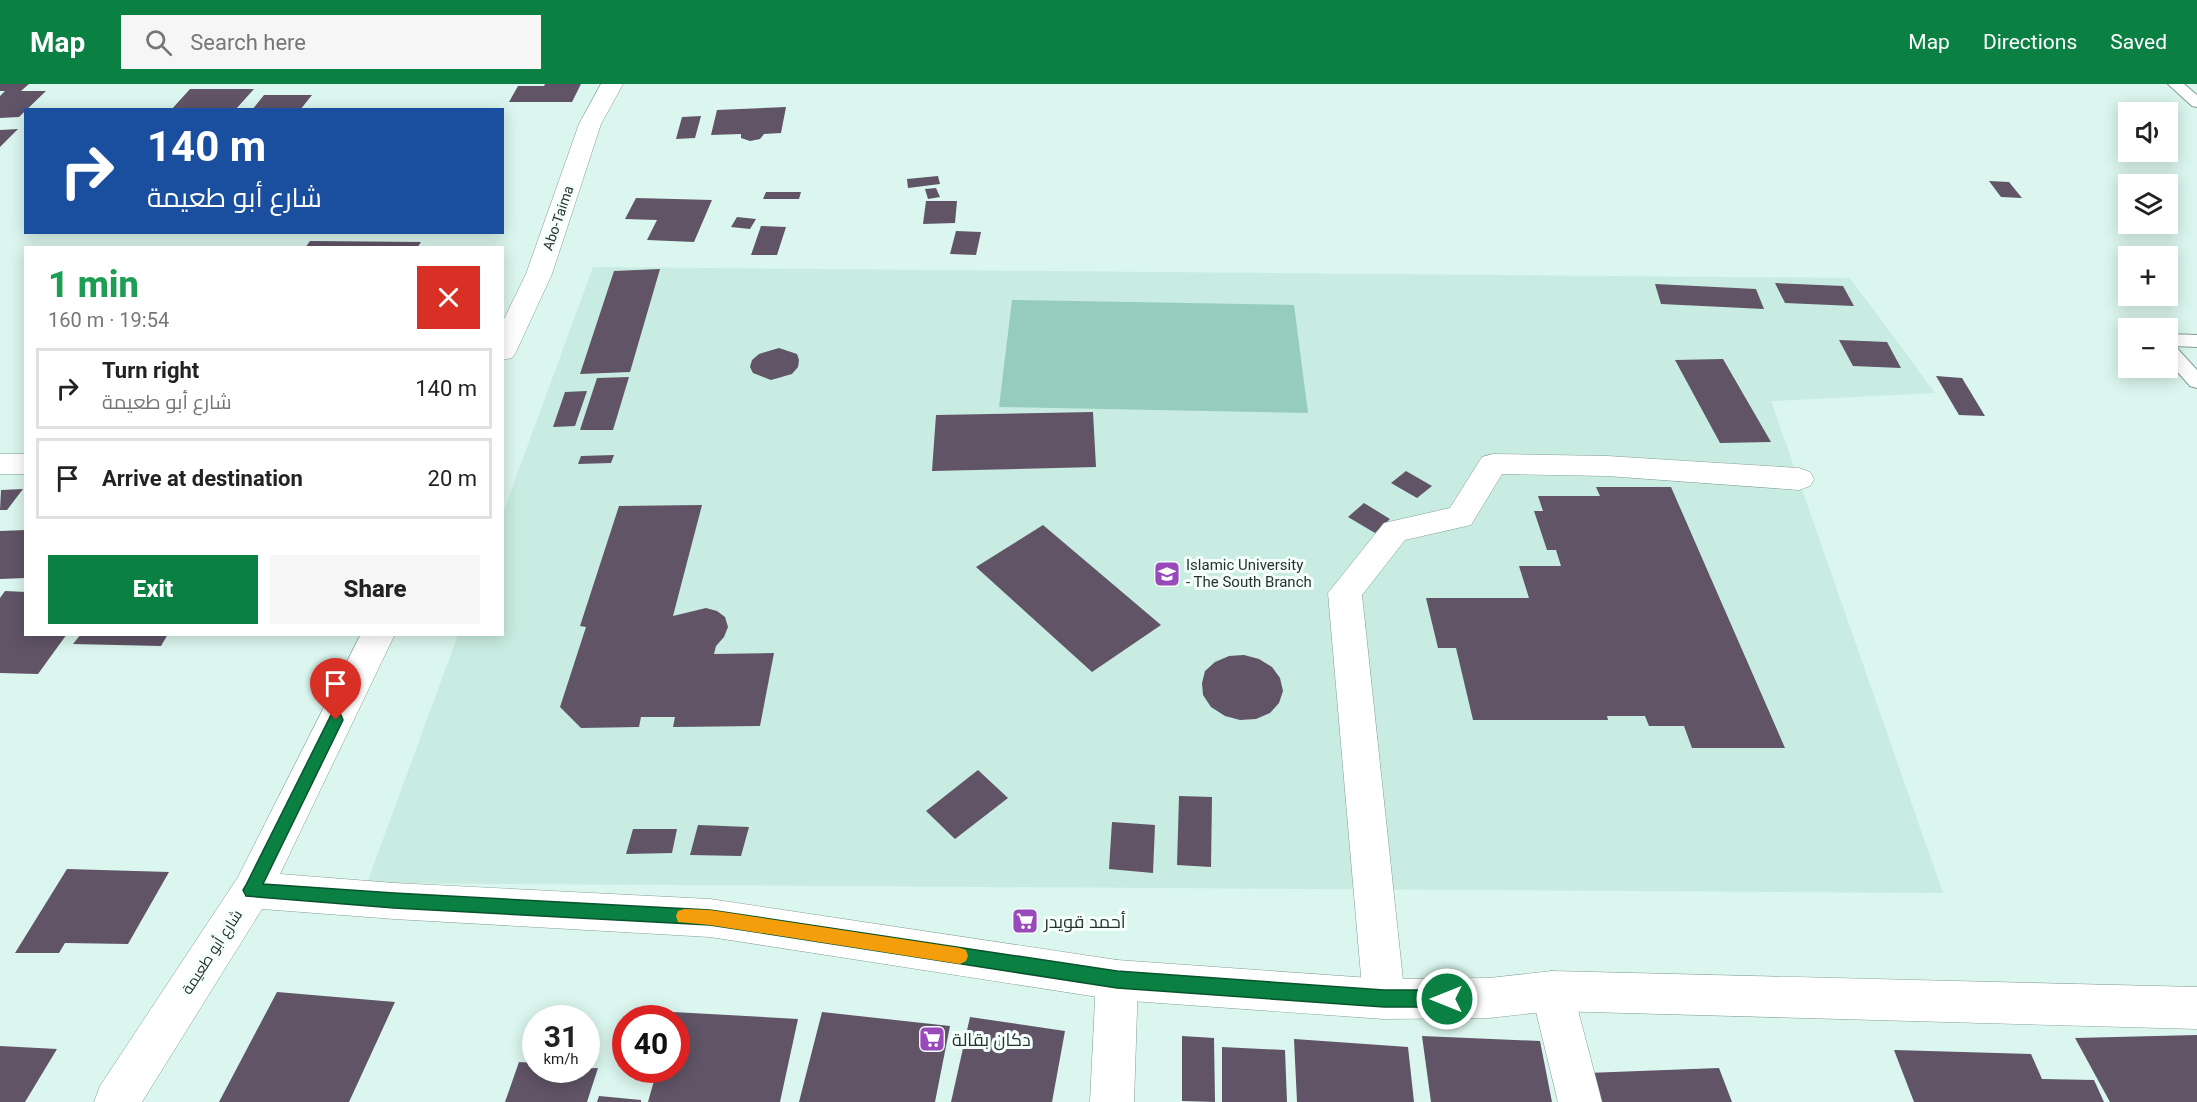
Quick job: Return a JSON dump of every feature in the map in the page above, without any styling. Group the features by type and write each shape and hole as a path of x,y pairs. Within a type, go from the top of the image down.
{"street":[{"name":"Abo-Taima","path":"504,348 539,274 590,124 612,84"},
{"path":"0,464 24,464"},
{"path":"1384,999 1346,593 1395,531 1460,517 1493,464 1607,466 1798,479"},
{"name":"شارع أبو طعيمة","path":"116,1102 252,890 377,636"},
{"path":"252,890 394,901 710,918 1117,980 1384,999 1489,998 1552,991 2197,1008"},
{"path":"1112,1102 1117,980"},
{"path":"1552,991 1580,1102"}],"lane":[{"path":"2175,84 2197,103"},
{"path":"2178,340 2197,340"},
{"path":"2178,361 2197,382"}],"shaded area":[{"name":"Islamic University - The South Branch","path":"593,267 1850,278 1935,393 1771,401 1943,893 367,883 458,636 504,636 504,510"},
{"path":"1012,300 1294,305 1308,413 999,407"}],"building":[{"path":"0,84 29,84 21,91 46,91 28,108 24,108 24,112 19,117 0,118 0,96 5,91 0,91"},
{"path":"545,84 581,84 572,102 509,102 518,86 544,86"},
{"path":"190,89 254,89 237,108 173,108"},
{"path":"264,95 312,95 302,108 254,108"},
{"path":"786,107 781,133 764,134 760,139 750,141 741,138 741,134 711,135 717,110"},
{"path":"701,116 695,138 676,139 682,117"},
{"path":"18,129 0,147 0,130"},
{"path":"938,176 940,184 908,188 907,179"},
{"path":"1989,181 2009,182 2022,198 2001,197"},
{"path":"936,188 940,197 928,199 925,189"},
{"path":"766,192 801,192 799,199 763,199"},
{"path":"636,198 712,200 694,242 647,240 657,220 625,219"},
{"path":"926,201 957,201 955,223 923,224"},
{"path":"737,217 756,219 750,229 731,227"},
{"path":"761,226 786,227 777,255 751,255"},
{"path":"956,231 981,232 976,255 950,254"},
{"path":"310,241 421,242 418,246 306,246"},
{"path":"660,269 630,372 580,374 614,271"},
{"path":"1775,283 1843,286 1854,306 1785,303"},
{"path":"1655,284 1756,289 1764,309 1661,304"},
{"path":"1839,340 1887,342 1901,368 1853,366"},
{"path":"779,348 797,354 798,367 792,374 771,380 753,373 750,367 752,360 759,354"},
{"path":"1723,359 1771,442 1720,443 1675,360"},
{"path":"1936,376 1962,378 1985,416 1959,415"},
{"path":"629,377 613,430 580,430 597,378"},
{"path":"587,391 575,426 553,427 565,392"},
{"path":"1093,412 1096,467 932,471 936,415"},
{"path":"614,455 611,463 578,464 581,456"},
{"path":"1406,471 1432,486 1417,498 1391,483"},
{"path":"1596,487 1671,487 1785,748 1692,748 1684,726 1649,726 1645,716 1607,716 1608,720 1473,720 1456,648 1438,648 1426,598 1529,598 1519,566 1561,566 1556,550 1547,550 1534,511 1543,511 1538,496 1600,496"},
{"path":"23,489 7,510 0,510 1,490"},
{"path":"1364,503 1390,519 1375,533 1348,517"},
{"path":"702,505 673,616 706,608 717,611 725,617 728,627 724,637 716,646 714,654 774,653 760,726 673,727 675,717 641,717 639,727 581,728 560,707 586,627 580,626 619,506"},
{"path":"1043,525 1161,625 1092,672 976,567"},
{"path":"24,530 24,578 0,579 0,531"},
{"path":"5,591 24,592 24,636 66,636 38,674 0,673 0,598"},
{"path":"79,636 167,636 161,646 73,644"},
{"path":"1244,655 1259,659 1272,667 1280,678 1283,691 1279,703 1270,713 1256,719 1240,720 1225,716 1211,707 1203,695 1202,683 1205,671 1215,662 1229,656"},
{"path":"978,770 1008,798 955,839 926,811"},
{"path":"1179,796 1212,797 1211,867 1177,865"},
{"path":"1112,822 1155,825 1153,873 1109,869"},
{"path":"698,825 749,827 741,856 690,855"},
{"path":"633,829 677,829 672,853 626,854"},
{"path":"67,869 169,872 128,944 65,943 59,953 15,953"},
{"path":"277,992 395,1002 349,1102 219,1102"},
{"path":"822,1012 950,1026 935,1102 799,1102"},
{"path":"690,1013 798,1019 780,1102 648,1102 653,1083 690,1083"},
{"path":"970,1017 1065,1031 1052,1102 951,1102"},
{"path":"2197,1035 2197,1102 2110,1102 2075,1038"},
{"path":"1182,1036 1214,1038 1215,1102 1182,1101"},
{"path":"1422,1036 1540,1041 1552,1102 1431,1102"},
{"path":"1294,1039 1408,1047 1414,1102 1297,1102"},
{"path":"0,1046 57,1049 25,1102 0,1102"},
{"path":"1222,1047 1285,1050 1287,1102 1222,1102"},
{"path":"1894,1050 2031,1054 2042,1079 2094,1080 2104,1102 1914,1102"},
{"path":"519,1062 522,1062 522,1083 593,1083 587,1102 505,1102"},
{"path":"1719,1068 1732,1102 1595,1102 1587,1073"},
{"path":"599,1096 641,1100 641,1102 597,1102"}],"slow traffic":[{"path":"684,916 960,956"}],"place":[{"name":"Islamic University - The South Branch","path":"1167,574"},
{"name":"أحمد قويدر","path":"1025,921"},
{"name":"دكان بقالة","path":"932,1039"}],"route":[{"path":"336,720 252,890 394,901 710,918 1117,980 1384,999 1447,999"}]}
